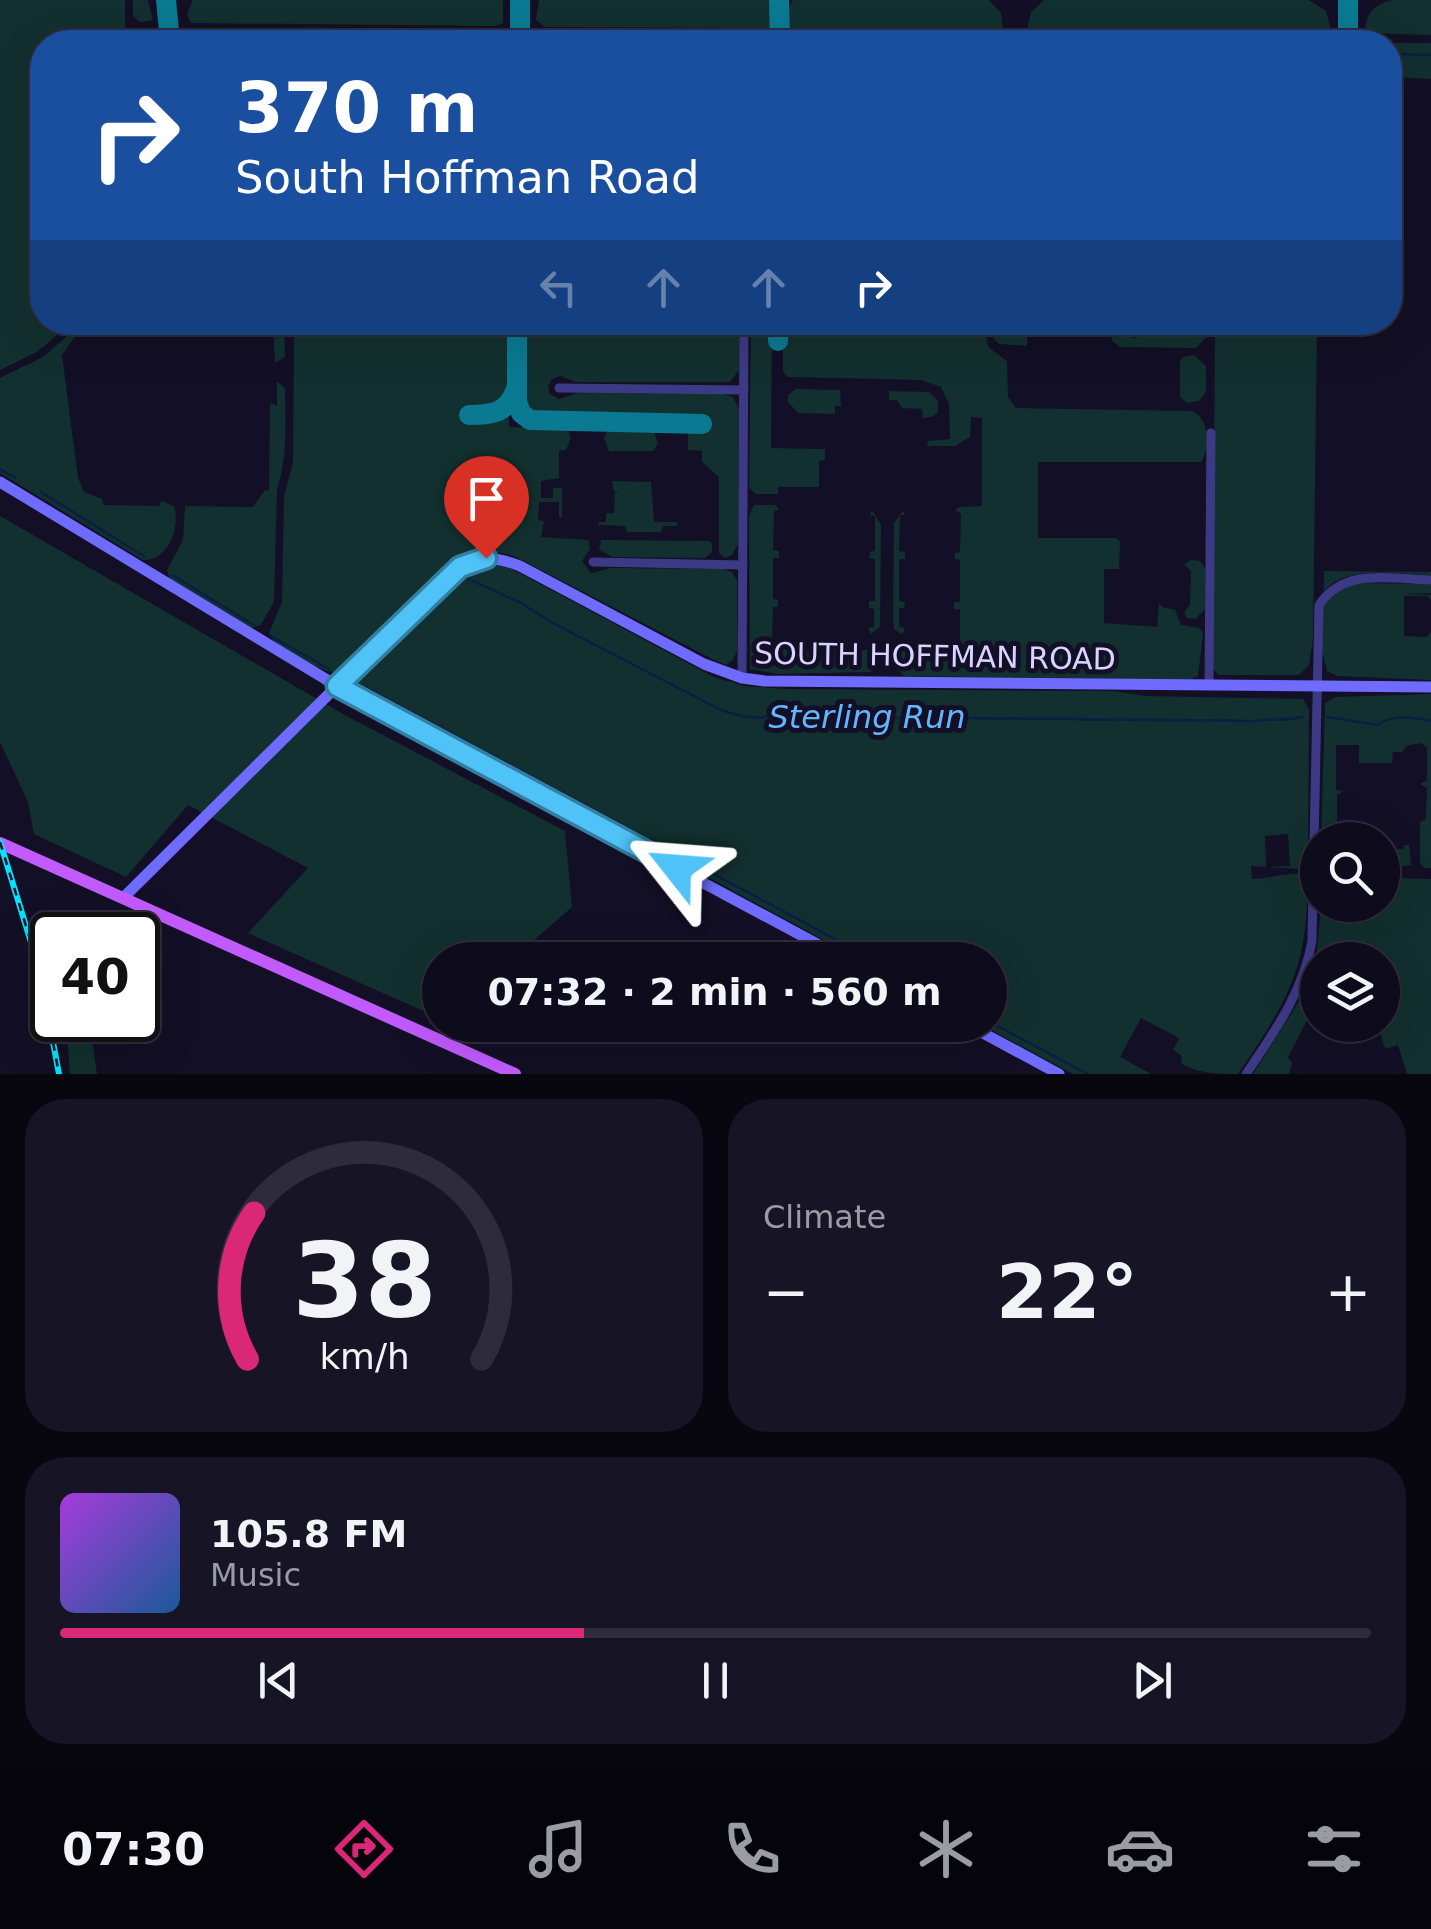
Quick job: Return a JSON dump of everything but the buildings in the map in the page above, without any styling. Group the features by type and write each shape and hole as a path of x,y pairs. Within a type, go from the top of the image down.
{"main road":[{"path":"0,843 489,1069 515,1074"}],"street":[{"path":"742,678 744,335"},
{"path":"559,388 744,390"},
{"path":"1209,686 1211,433"},
{"path":"0,482 337,686 813,942"},
{"name":"SOUTH HOFFMAN ROAD","path":"123,898 460,567 477,559 495,558 520,566 704,664 742,678 1431,687"},
{"path":"594,562 743,565"},
{"path":"1246,1074 1291,1006 1311,947 1319,605 1338,583 1350,580 1431,580"},
{"path":"1000,1042 1059,1074"}],"green space":[{"path":"0,0 125,0 125,30 30,30 30,335 57,335 37,352 0,370"},
{"path":"133,0 148,0 153,20 140,22 133,16"},
{"path":"193,0 503,0 503,23 191,23 187,14"},
{"path":"539,0 770,0 776,28 545,27 536,20"},
{"path":"793,0 989,0 1001,13 1003,30 790,29 788,9"},
{"path":"1044,0 1309,0 1326,11 1331,30 1027,30 1031,12"},
{"path":"1393,0 1431,0 1431,35 1366,30 1372,11"},
{"path":"1402,43 1431,43 1431,79 1402,78"},
{"path":"68,335 76,335 62,355 78,478 84,492 102,499 103,505 159,506 161,501 174,506 174,533 166,549 152,559 143,560 0,473 0,378 43,357"},
{"path":"274,335 284,335 285,357 275,363"},
{"path":"294,335 510,335 509,427 567,428 571,438 566,450 559,451 559,478 541,481 541,498 553,498 553,488 562,488 562,517 559,502 539,502 538,520 544,521 541,537 589,540 590,549 582,561 591,573 611,568 732,572 737,581 737,651 726,665 518,558 495,552 458,561 341,673 312,665 280,647 269,633 282,602 284,496 293,462"},
{"path":"526,335 740,335 739,370 730,382 576,382 560,376 548,386 550,394 559,399 578,393 733,397 739,409 738,544 732,555 725,558 719,553 719,477 702,462 702,451 688,450 688,429 703,430 704,418 556,417 533,413 525,400"},
{"path":"751,335 772,335 771,448 825,449 825,460 819,461 819,487 778,487 778,494 756,494 749,488"},
{"path":"783,335 986,335 988,347 1007,361 1008,397 1016,408 1192,411 1198,415 1207,434 1201,462 1038,462 1038,538 1116,538 1120,542 1119,569 1104,569 1104,623 1157,627 1159,603 1175,610 1181,625 1199,628 1203,633 1198,676 1189,680 901,674 895,651 901,645 905,650 924,651 925,645 931,645 932,650 951,651 952,643 960,642 960,609 954,609 954,602 960,602 960,560 955,559 955,553 960,552 961,514 955,510 982,506 982,418 971,417 970,437 955,446 927,446 928,441 950,439 949,404 941,387 921,380 787,377 783,371"},
{"path":"992,335 1027,335 1027,346 999,344"},
{"path":"1114,335 1207,335 1196,348 1120,347 1111,340"},
{"path":"1215,335 1317,335 1313,638 1309,665 1299,675 1219,675 1213,669"},
{"path":"1194,355 1206,366 1206,392 1199,401 1187,403 1180,397 1180,361"},
{"path":"277,381 285,388 285,426 277,489 274,602 261,625 249,629 170,579 167,570 183,540 185,506 253,507 269,490 270,403 277,406"},
{"path":"796,389 840,390 841,406 835,406 835,414 798,413 788,402 788,395"},
{"path":"889,391 929,392 938,401 938,412 923,418 922,409 902,408 897,400 889,400"},
{"path":"609,428 653,428 658,443 653,451 609,451 604,438"},
{"path":"612,481 651,482 654,522 677,522 677,526 663,526 661,532 627,532 625,526 598,525 606,522 606,513 614,513 615,492 620,491 614,491"},
{"path":"754,505 776,505 779,510 774,511 773,550 779,551 779,558 773,558 773,599 778,600 778,607 773,607 772,641 779,641 780,649 818,650 819,644 825,644 826,650 868,650 869,644 873,645 879,653 871,672 778,674 750,669 749,516"},
{"path":"872,510 881,525 880,627 871,634 868,628 874,627 874,609 869,608 869,601 875,601 875,559 869,558 870,552 875,551"},
{"path":"900,515 899,551 905,552 905,559 899,559 899,601 905,602 904,608 899,608 899,627 904,628 901,634 894,629 893,619 894,523"},
{"path":"0,516 345,715 565,831 572,907 532,942 422,942 422,1010 248,933 308,868 188,805 126,877 34,834 28,802 0,742"},
{"path":"601,540 709,541 712,552 705,558 613,557 599,550"},
{"path":"1200,561 1205,568 1205,609 1195,619 1187,618 1184,612 1190,605 1191,571 1184,564"},
{"path":"494,564 512,569 714,677 745,686 1114,691 1145,696 1303,699 1309,710 1308,822 1300,822 1300,869 1267,867 1290,866 1288,834 1265,836 1266,867 1251,866 1252,879 1300,874 1304,938 1292,983 1282,1003 1238,1074 1202,1072 1182,1064 1181,1055 1173,1050 1179,1038 1141,1018 1120,1057 1151,1074 1073,1074 1007,1038 1007,942 828,942 361,690 360,673 472,568"},
{"path":"1324,571 1431,575 1359,574 1324,591"},
{"path":"1353,583 1431,584 1431,593 1406,594 1431,595 1431,601 1428,596 1404,596 1404,636 1427,637 1431,631 1431,680 1337,676 1327,671 1320,632 1322,611 1330,595"},
{"path":"1431,694 1431,868 1424,868 1420,862 1420,822 1426,819 1427,788 1420,784 1427,780 1427,747 1420,743 1393,752 1392,763 1359,763 1359,745 1336,745 1336,790 1343,791 1337,795 1337,822 1322,822 1325,703 1336,697"},
{"path":"1404,845 1409,845 1411,865 1400,866 1400,849"},
{"path":"1400,878 1431,879 1431,1074 1407,1074 1398,1045 1385,1049 1383,1042 1400,1042 1400,942 1318,942 1320,922 1400,922"},
{"path":"1300,1000 1300,1034 1288,1057 1292,1063 1289,1074 1253,1074"},
{"path":"68,1042 92,1042 97,1074 70,1074"}],"waterway":[{"path":"1402,54 1431,55"},
{"path":"0,469 16,478"},
{"path":"41,492 145,557"},
{"path":"172,575 254,625"},
{"name":"Sterling Run","path":"464,577 521,603 721,710 742,716 925,719 959,714 965,718 1257,721 1302,717"},
{"path":"271,636 329,669"},
{"path":"365,687 840,942"},
{"name":"Sterling Run","path":"1327,717 1378,725 1396,718 1431,721"},
{"path":"1007,1031 1088,1074"}],"taxiway":[{"path":"166,0 169,30"},
{"path":"520,0 520,30"},
{"path":"779,0 780,30"},
{"path":"1348,0 1348,30"},
{"path":"517,335 517,402 521,413 530,420 702,424"},
{"path":"778,335 778,341"},
{"path":"469,415 504,408 516,389"}],"railway":[{"path":"0,842 39,968 59,1074"}],"route":[{"path":"486,558 460,567 337,686 677,868"}]}
